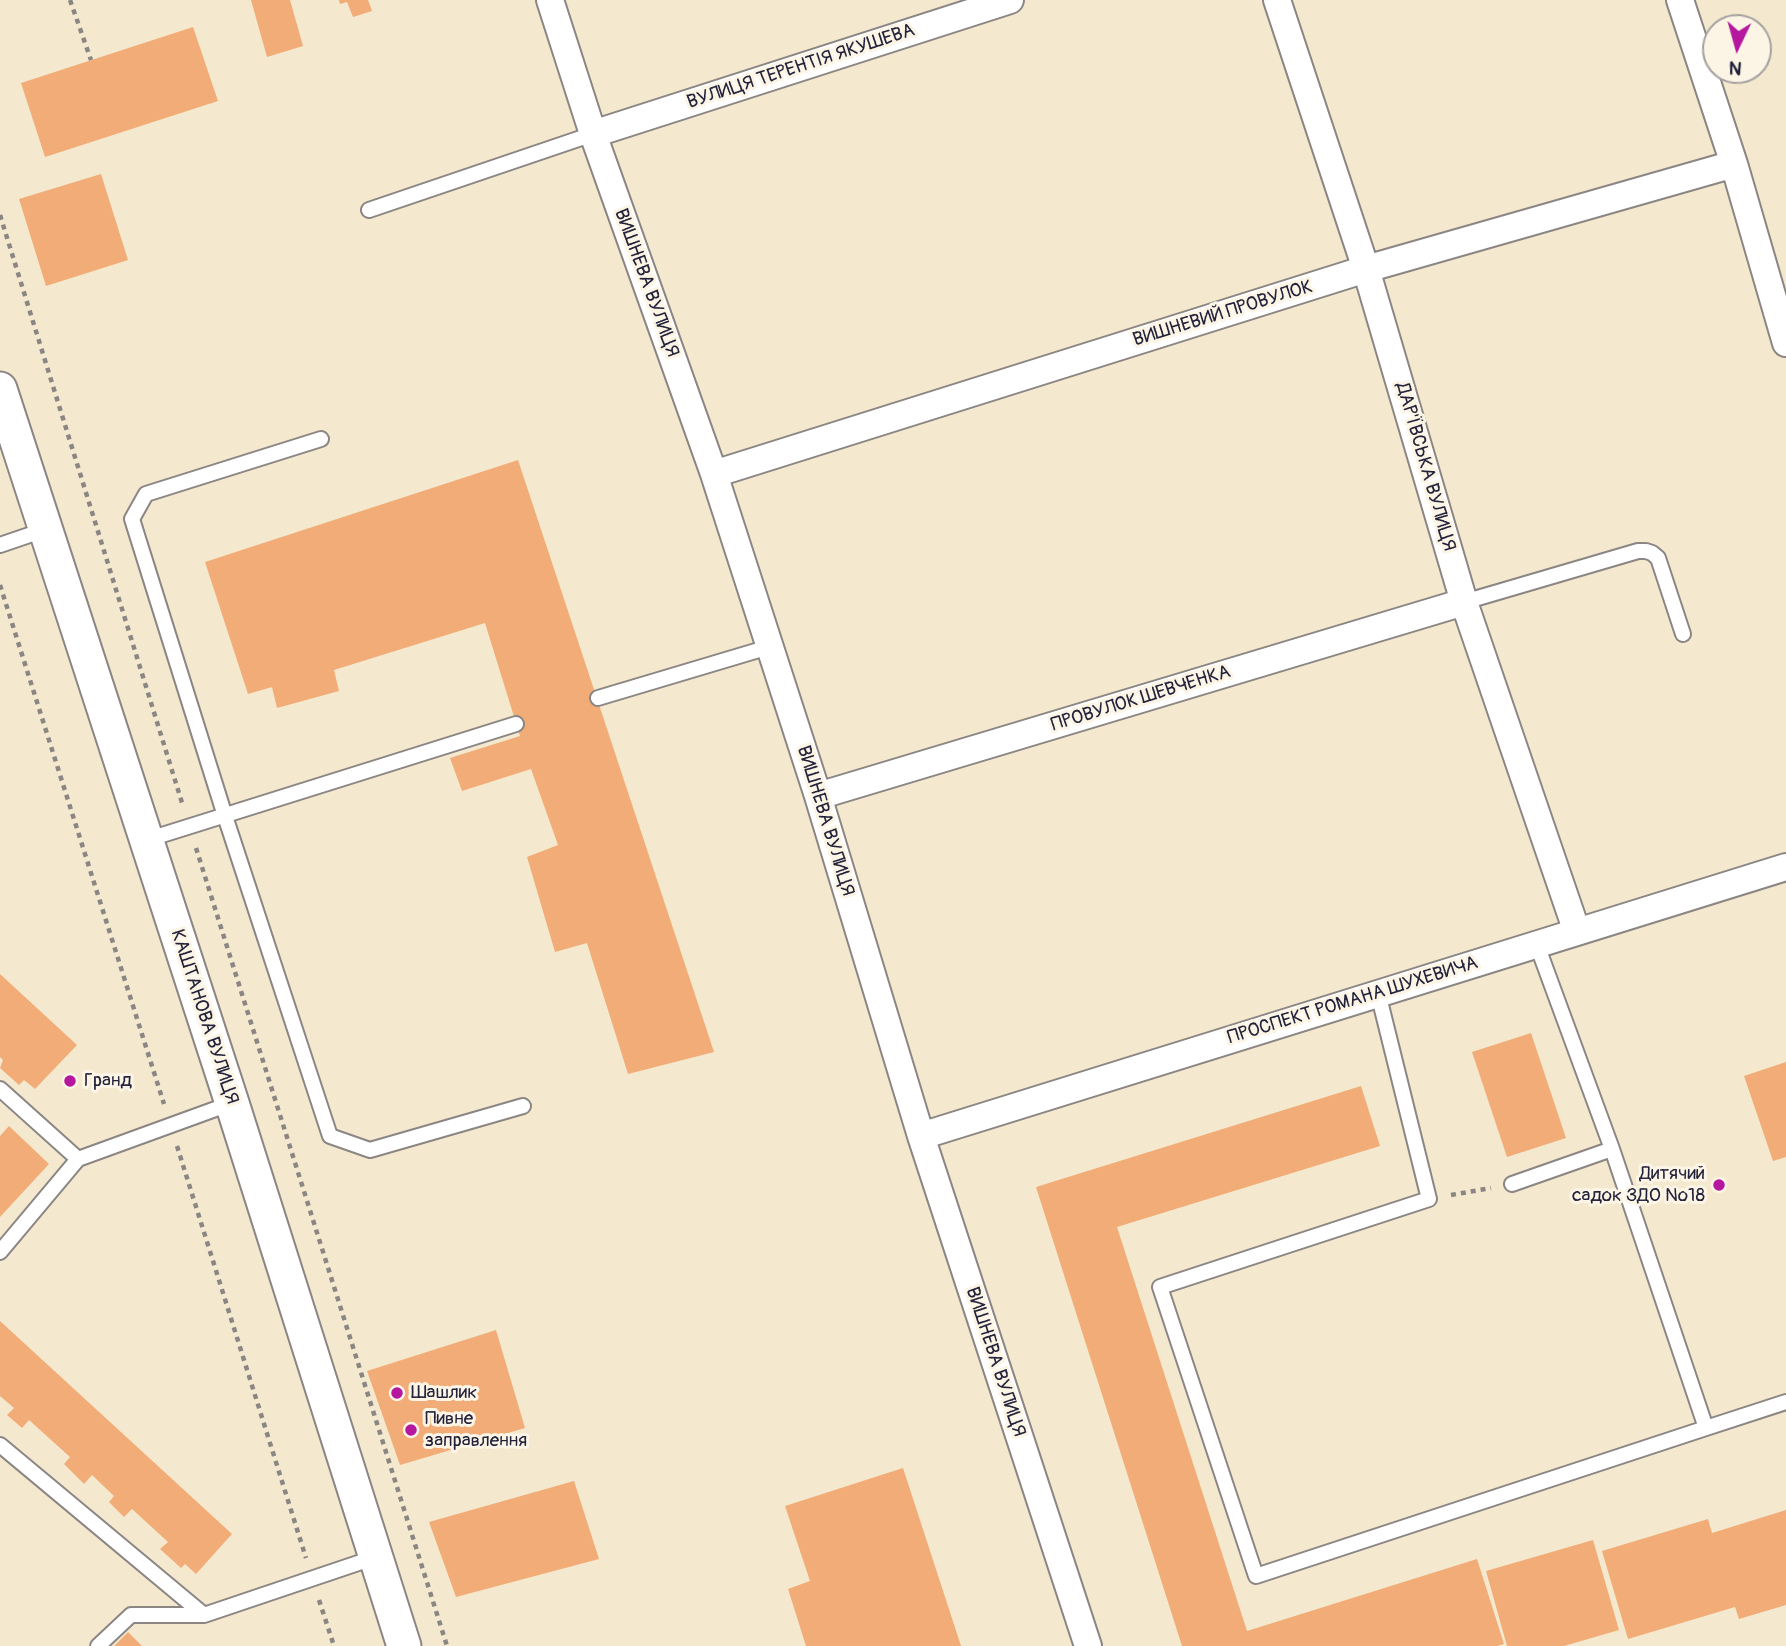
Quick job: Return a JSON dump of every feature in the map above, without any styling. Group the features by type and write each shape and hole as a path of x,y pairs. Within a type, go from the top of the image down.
{"street":[{"name":"ВИШНЕВА ВУЛИЦЯ","path":"550,0 593,134 715,474 818,796 921,1136 1088,1646"},
{"name":"ВУЛИЦЯ ТЕРЕНТІЯ ЯКУШЕВА","path":"593,134 1010,0"},
{"name":"ДАР'ЇВСЬКА ВУЛИЦЯ","path":"1277,0 1366,269 1465,602 1577,932"},
{"path":"1681,0 1734,164 1786,343"},
{"name":"ВИШНЕВИЙ ПРОВУЛОК","path":"715,474 1366,269 1734,164"},
{"name":"КАШТАНОВА ВУЛИЦЯ","path":"0,389 232,1103 404,1646"},
{"name":"ПРОВУЛОК ШЕВЧЕНКА","path":"818,796 1465,602"},
{"name":"ПРОСПЕКТ РОМАНА ШУХЕВИЧА","path":"921,1136 1786,867"}],"lane":[{"path":"369,210 593,134"},
{"path":"321,439 146,494 132,519 225,816 330,1136 370,1150 523,1106"},
{"path":"0,545 44,530"},
{"path":"1465,602 1638,551 1646,551 1658,558 1683,634"},
{"path":"598,698 769,648"},
{"path":"146,840 516,724"},
{"path":"1537,945 1612,1149 1706,1428"},
{"path":"1378,993 1429,1199 1160,1287 1256,1576 1786,1402"},
{"path":"0,1089 78,1159"},
{"path":"0,1252 78,1159 232,1103"},
{"path":"1512,1184 1612,1149"},
{"path":"0,1445 204,1615"},
{"path":"98,1646 131,1615 204,1615 376,1557"}],"path":[{"path":"70,0 91,60"},
{"path":"0,215 447,1646"},
{"path":"1429,1199 1512,1184"}],"building":[{"path":"251,0 290,0 303,46 267,57"},
{"path":"339,0 368,0 372,11 353,17 347,2 340,4"},
{"path":"193,27 218,101 45,157 21,83"},
{"path":"101,174 128,260 46,286 19,199"},
{"path":"518,460 714,1052 628,1074 587,943 555,952 527,857 558,845 531,769 462,791 450,758 520,736 485,623 334,670 339,691 277,708 272,687 248,694 205,562"},
{"path":"0,974 77,1045 35,1089 24,1080 19,1085 0,1068 3,1060 0,1057"},
{"path":"1531,1033 1566,1138 1507,1157 1472,1052"},
{"path":"1786,1062 1786,1157 1773,1161 1744,1076"},
{"path":"1361,1086 1380,1146 1117,1227 1247,1631 1477,1559 1504,1644 1182,1646 1036,1187"},
{"path":"9,1126 49,1164 0,1217 0,1136"},
{"path":"0,1321 232,1534 196,1574 185,1564 181,1568 160,1549 168,1542 132,1509 124,1517 109,1502 114,1496 92,1475 84,1484 64,1464 70,1457 29,1420 22,1428 7,1415 14,1408 0,1396"},
{"path":"496,1330 525,1428 400,1465 367,1371"},
{"path":"903,1468 961,1646 806,1646 788,1589 810,1581 785,1506"},
{"path":"574,1481 599,1559 456,1597 429,1522"},
{"path":"1786,1510 1786,1605 1739,1619 1735,1607 1628,1639 1602,1551 1708,1519 1712,1533"},
{"path":"1593,1540 1619,1630 1564,1646 1507,1646 1486,1571"},
{"path":"128,1632 142,1646 114,1646"}],"place":[{"name":"Гранд","path":"70,1081"},
{"name":"Дитячий садок ЗДО №18","path":"1719,1185"},
{"name":"Шашлик","path":"397,1393"},
{"name":"Пивне заправлення","path":"411,1430"}]}
